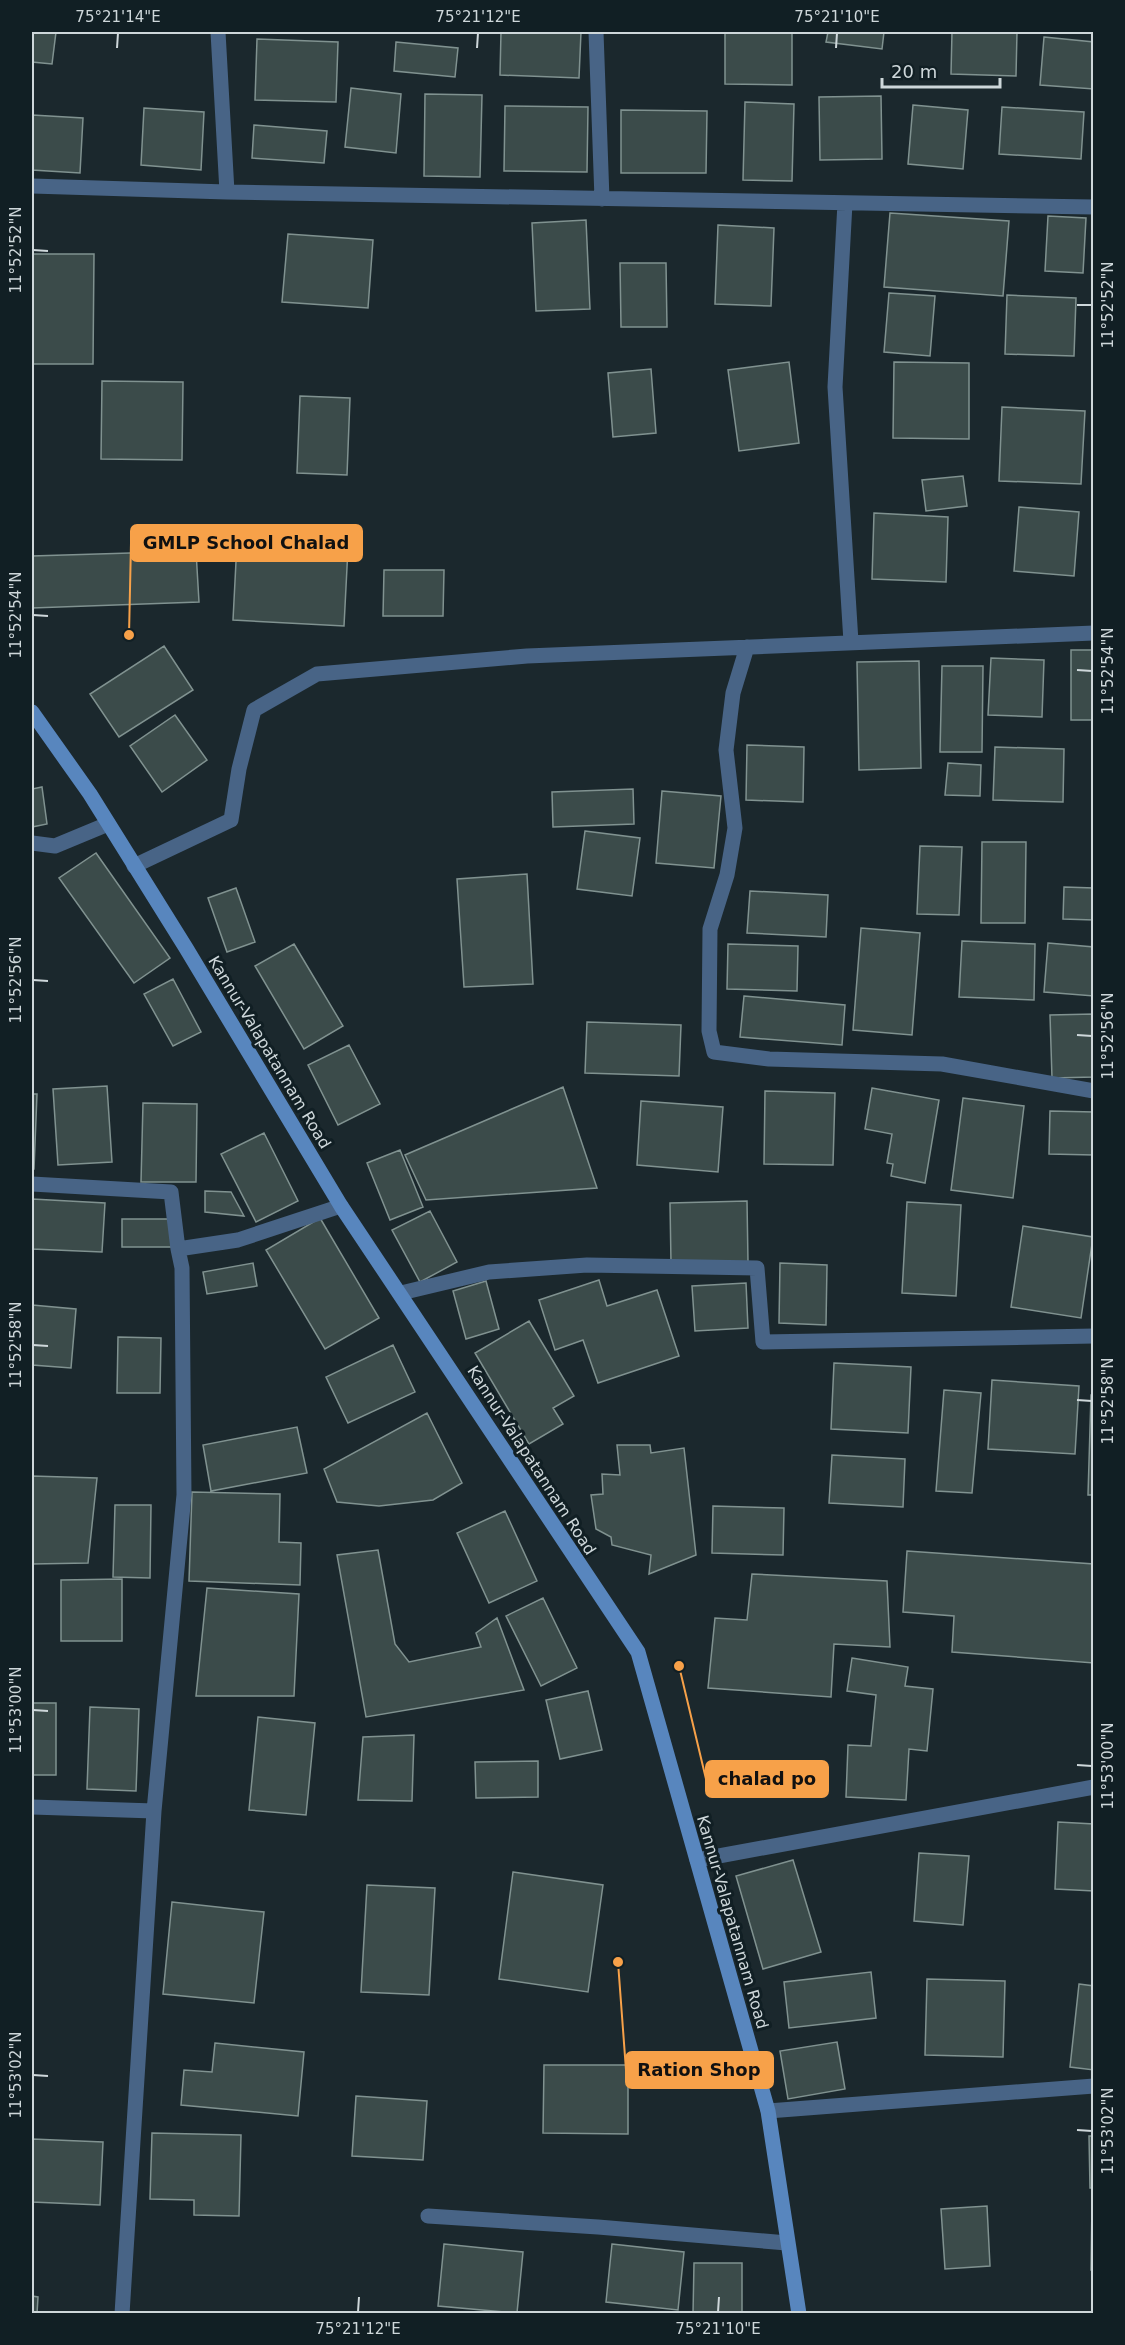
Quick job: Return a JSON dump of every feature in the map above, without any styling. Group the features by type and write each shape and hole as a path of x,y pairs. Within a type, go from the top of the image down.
{"main road":[{"name":"Kannur-Valapatannam Road","path":"32,712 90,794 341,1206 638,1652 768,2111 799,2313"}],"street":[{"path":"218,32 227,192"},
{"path":"596,32 602,199"},
{"path":"32,186 227,192 1094,207"},
{"path":"845,203 835,387 851,642"},
{"path":"135,866 231,820 239,769 254,710 317,674 527,656 1094,633"},
{"path":"747,647 733,693 726,750 735,828 727,875 710,929 709,1031 714,1053 769,1059 942,1064 1094,1090"},
{"path":"32,843 55,846 108,824"},
{"path":"32,1184 171,1192 182,1268 184,1495 154,1811 122,2313"},
{"path":"178,1248 238,1240 341,1206"},
{"path":"401,1293 489,1272 587,1265 758,1268 763,1342 1094,1336"},
{"path":"697,1860 1094,1787"},
{"path":"32,1807 154,1811"},
{"path":"768,2111 1094,2086"},
{"path":"428,2216 787,2243"}],"building":[{"path":"32,32 56,32 52,64 32,62"},
{"path":"501,32 581,32 579,78 500,75"},
{"path":"725,32 792,32 792,85 725,84"},
{"path":"828,32 884,32 882,49 826,42"},
{"path":"952,32 1017,32 1016,76 951,74"},
{"path":"1044,37 1094,42 1094,89 1040,85"},
{"path":"257,39 338,42 336,102 255,100"},
{"path":"396,42 458,48 455,77 394,71"},
{"path":"351,88 401,94 396,153 345,147"},
{"path":"425,94 482,95 480,177 424,176"},
{"path":"881,96 882,159 820,160 819,97"},
{"path":"745,102 794,104 792,181 743,180"},
{"path":"913,105 968,110 963,169 908,164"},
{"path":"505,106 588,107 587,172 504,171"},
{"path":"1002,107 1084,112 1081,159 999,154"},
{"path":"144,108 204,112 201,170 141,165"},
{"path":"621,110 707,111 706,173 621,173"},
{"path":"32,115 83,118 80,173 32,170"},
{"path":"254,125 327,131 324,163 252,158"},
{"path":"890,213 1009,221 1003,296 884,287"},
{"path":"1048,216 1086,218 1083,273 1045,271"},
{"path":"586,220 590,309 536,311 532,223"},
{"path":"718,225 774,228 771,306 715,304"},
{"path":"288,234 373,240 368,308 282,302"},
{"path":"32,254 94,254 93,364 32,364"},
{"path":"620,263 666,263 667,327 621,327"},
{"path":"889,293 935,296 930,356 884,352"},
{"path":"1007,295 1076,298 1074,356 1005,354"},
{"path":"789,362 799,443 739,451 728,370"},
{"path":"894,362 969,363 969,439 893,438"},
{"path":"651,369 656,433 613,437 608,373"},
{"path":"102,381 183,382 182,460 101,459"},
{"path":"300,396 350,398 347,475 297,473"},
{"path":"1002,407 1085,411 1081,484 999,481"},
{"path":"963,476 967,506 926,511 922,480"},
{"path":"1019,507 1079,512 1074,576 1014,571"},
{"path":"874,513 948,517 946,582 872,579"},
{"path":"237,542 348,548 344,626 233,620"},
{"path":"196,551 199,602 32,608 32,556"},
{"path":"384,570 444,570 443,616 383,616"},
{"path":"164,646 193,690 119,737 90,694"},
{"path":"1071,650 1094,650 1094,720 1071,720"},
{"path":"991,658 1044,660 1042,717 988,715"},
{"path":"919,661 921,768 859,770 857,662"},
{"path":"942,666 983,666 982,752 940,752"},
{"path":"175,715 207,760 162,792 130,746"},
{"path":"747,745 804,747 803,802 746,800"},
{"path":"995,747 1064,749 1063,802 993,800"},
{"path":"948,763 981,765 980,796 945,795"},
{"path":"42,787 47,824 32,827 32,789"},
{"path":"633,789 634,824 553,827 552,792"},
{"path":"662,791 721,796 714,868 656,863"},
{"path":"585,831 640,838 632,896 577,889"},
{"path":"982,842 1026,842 1025,923 981,923"},
{"path":"920,846 962,847 959,915 917,914"},
{"path":"96,853 170,958 134,983 59,878"},
{"path":"527,874 533,984 464,987 457,879"},
{"path":"1064,887 1094,888 1094,920 1063,919"},
{"path":"236,888 255,942 227,952 208,898"},
{"path":"750,891 828,895 826,937 747,933"},
{"path":"861,928 920,933 912,1035 853,1030"},
{"path":"962,941 1035,944 1034,1000 959,997"},
{"path":"1048,943 1094,947 1094,996 1044,992"},
{"path":"294,944 343,1026 304,1049 255,966"},
{"path":"728,944 798,946 797,991 727,989"},
{"path":"173,979 201,1032 173,1046 144,994"},
{"path":"744,996 845,1005 842,1045 740,1037"},
{"path":"1094,1014 1094,1077 1052,1078 1050,1015"},
{"path":"587,1022 681,1025 679,1076 585,1073"},
{"path":"349,1045 380,1104 338,1125 308,1065"},
{"path":"107,1086 112,1162 58,1165 53,1089"},
{"path":"563,1087 597,1188 426,1200 405,1155"},
{"path":"872,1088 939,1100 925,1183 891,1176 893,1164 887,1163 892,1134 865,1129"},
{"path":"765,1091 835,1093 833,1165 764,1164"},
{"path":"32,1094 37,1094 34,1169 32,1169"},
{"path":"963,1098 1024,1106 1013,1198 951,1190"},
{"path":"641,1101 723,1107 718,1172 637,1165"},
{"path":"143,1103 197,1104 196,1182 141,1182"},
{"path":"1050,1111 1094,1112 1094,1155 1049,1154"},
{"path":"264,1133 298,1201 256,1222 221,1154"},
{"path":"400,1150 423,1207 390,1220 367,1163"},
{"path":"205,1191 231,1192 244,1216 205,1212"},
{"path":"32,1199 105,1203 102,1252 32,1249"},
{"path":"747,1201 748,1262 671,1263 670,1203"},
{"path":"907,1202 961,1205 956,1296 902,1293"},
{"path":"430,1211 457,1262 420,1282 392,1230"},
{"path":"320,1218 379,1318 325,1349 266,1250"},
{"path":"122,1219 170,1219 171,1247 122,1247"},
{"path":"1023,1226 1093,1237 1081,1318 1011,1307"},
{"path":"253,1263 257,1286 207,1294 203,1272"},
{"path":"780,1263 827,1265 826,1325 779,1323"},
{"path":"599,1280 607,1306 657,1290 679,1356 598,1383 583,1340 555,1350 539,1300"},
{"path":"486,1281 499,1329 466,1339 453,1291"},
{"path":"746,1283 748,1328 695,1331 692,1286"},
{"path":"32,1305 76,1309 71,1368 32,1365"},
{"path":"529,1321 574,1396 553,1408 563,1424 529,1444 475,1353"},
{"path":"118,1337 161,1338 160,1393 117,1393"},
{"path":"393,1345 415,1392 348,1423 326,1377"},
{"path":"834,1363 911,1367 908,1433 831,1429"},
{"path":"992,1380 1079,1386 1075,1454 988,1449"},
{"path":"944,1390 981,1393 972,1493 936,1491"},
{"path":"1091,1395 1094,1395 1094,1495 1088,1495"},
{"path":"427,1413 462,1483 433,1500 379,1506 337,1502 324,1469"},
{"path":"297,1427 307,1473 211,1491 203,1445"},
{"path":"617,1445 650,1445 651,1453 684,1448 696,1555 649,1574 651,1555 612,1545 611,1537 596,1529 591,1495 603,1494 602,1474 620,1475"},
{"path":"832,1455 905,1459 903,1507 829,1503"},
{"path":"32,1476 97,1478 88,1563 32,1564"},
{"path":"192,1492 280,1494 279,1542 301,1543 300,1585 189,1581"},
{"path":"115,1505 151,1505 150,1578 113,1577"},
{"path":"713,1506 784,1508 783,1555 712,1553"},
{"path":"505,1511 537,1581 489,1603 457,1533"},
{"path":"378,1550 395,1644 409,1662 481,1647 476,1633 497,1618 524,1690 366,1717 337,1555"},
{"path":"907,1551 1094,1564 1094,1663 952,1652 954,1616 903,1612"},
{"path":"752,1574 887,1581 890,1647 834,1644 831,1697 708,1688 715,1618 747,1620"},
{"path":"122,1579 122,1641 61,1641 61,1580"},
{"path":"207,1588 299,1594 294,1696 196,1696"},
{"path":"543,1598 577,1668 541,1686 506,1616"},
{"path":"852,1658 908,1667 905,1686 933,1689 927,1751 909,1749 906,1800 846,1797 848,1745 871,1746 876,1695 847,1691"},
{"path":"588,1691 602,1750 560,1759 546,1700"},
{"path":"32,1703 56,1703 56,1775 32,1775"},
{"path":"90,1707 139,1709 136,1791 87,1789"},
{"path":"258,1717 315,1723 306,1815 249,1810"},
{"path":"414,1735 412,1801 358,1800 363,1737"},
{"path":"538,1761 538,1797 476,1798 475,1762"},
{"path":"1058,1822 1094,1824 1094,1891 1055,1889"},
{"path":"919,1853 969,1856 963,1925 914,1921"},
{"path":"793,1860 821,1952 763,1969 736,1876"},
{"path":"513,1872 603,1885 588,1992 499,1979"},
{"path":"367,1885 435,1888 429,1995 361,1992"},
{"path":"172,1902 264,1912 254,2003 163,1994"},
{"path":"871,1972 876,2018 789,2028 784,1982"},
{"path":"927,1979 1005,1981 1003,2057 925,2055"},
{"path":"1079,1984 1094,1986 1094,2070 1070,2067"},
{"path":"837,2042 845,2089 788,2099 780,2051"},
{"path":"215,2043 304,2052 298,2116 181,2105 184,2070 212,2072"},
{"path":"544,2065 628,2065 628,2134 543,2133"},
{"path":"356,2096 427,2101 423,2160 352,2156"},
{"path":"152,2133 241,2135 239,2216 194,2215 194,2200 150,2199"},
{"path":"1089,2136 1094,2136 1094,2188 1090,2188"},
{"path":"32,2139 103,2142 100,2205 32,2202"},
{"path":"1092,2203 1094,2203 1094,2270 1091,2270"},
{"path":"987,2206 990,2266 945,2269 941,2209"},
{"path":"444,2244 523,2252 517,2313 438,2306"},
{"path":"612,2244 684,2252 678,2310 606,2302"},
{"path":"694,2263 742,2263 742,2314 693,2314"},
{"path":"32,2296 38,2297 37,2314 32,2314"}],"place":[{"name":"GMLP School Chalad","path":"129,635"},
{"name":"chalad po","path":"679,1666"},
{"name":"Ration Shop","path":"618,1962"}]}
